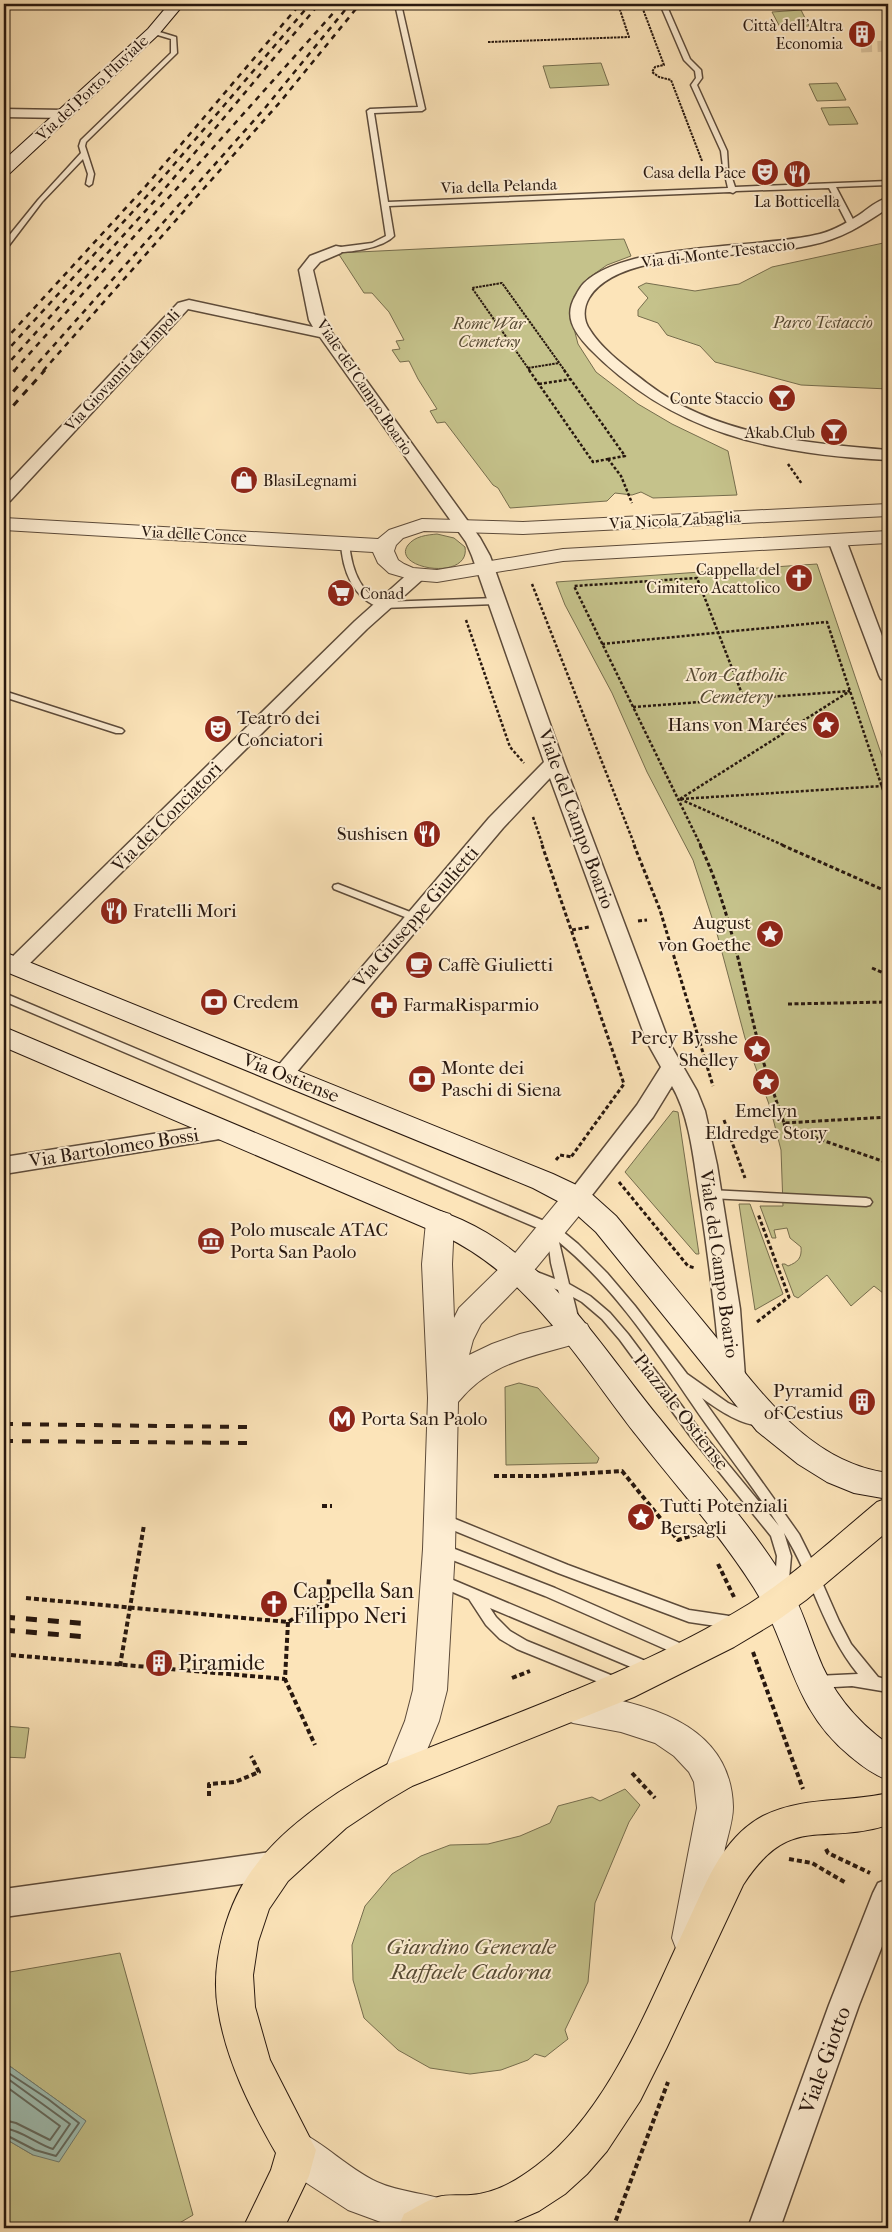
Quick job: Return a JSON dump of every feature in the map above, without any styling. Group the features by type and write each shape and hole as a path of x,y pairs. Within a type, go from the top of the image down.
{"main road":[{"path":"263,2228 278,2202 289,2176 296,2150 262,2089 247,2048 236,2006 236,1964 243,1929 257,1896 264,1882 278,1865 344,1808 377,1786 622,1686 745,1624 780,1601 814,1575 888,1512"},
{"path":"432,2224 501,2208 544,2186 567,2168 597,2134 625,2090 684,1972 730,1873 742,1854 760,1837 800,1819 865,1814 888,1809"}],"street":[{"name":"Via del Porto Fluviale","path":"4,169 153,32 177,4"},
{"path":"4,113 64,114"},
{"name":"Via di Monte Testaccio","path":"888,202 853,226 821,239 781,246 659,258 637,262 609,273 589,286 580,298 577,320 579,326 591,342 624,373 660,400 694,419 784,445 829,451 888,455"},
{"name":"Viale del Campo Boario","path":"336,250 315,259 306,270 317,320 325,334 477,546 554,763 658,1042 686,1091 694,1111 705,1160 728,1309 733,1377"},
{"name":"Via Giovanni da Empoli","path":"4,497 183,306 189,304 325,334"},
{"name":"Via Nicola Zabaglia","path":"384,546 396,534 412,527 436,525 523,528 888,510"},
{"name":"Via delle Conce","path":"4,524 345,542 384,546"},
{"name":"Via Nicola Zabaglia","path":"417,575 447,575 563,555 888,537"},
{"path":"837,540 888,675"},
{"path":"384,546 384,555 391,564 400,570 417,575"},
{"name":"Via dei Conciatori","path":"10,963 382,605 417,575"},
{"name":"Via Giuseppe Giulietti","path":"282,1074 496,823 554,763"},
{"name":"Via Ostiense","path":"10,963 543,1181 576,1198"},
{"path":"4,1036 440,1222 485,1245 516,1270"},
{"path":"443,1398 462,1329 479,1306 516,1270 552,1229 645,1110 672,1068"},
{"name":"Via Bartolomeo Bossi","path":"4,1166 224,1131"},
{"name":"Piazzale Ostiense","path":"576,1198 606,1224 768,1422 794,1444 833,1470 852,1479 888,1486"},
{"path":"400,1775 422,1721 430,1690 439,1549 443,1398 437,1264 440,1222"},
{"name":"Piazzale Ostiense","path":"516,1270 554,1306 576,1332 647,1426 758,1565 780,1601"},
{"path":"443,1398 461,1375 494,1356 519,1346 576,1332"},
{"path":"780,1601 816,1692 829,1712 850,1736 888,1764"},
{"path":"573,1707 635,1720 675,1735 692,1748 711,1778 716,1792 714,1816 684,1972"},
{"path":"4,1903 278,1865"},
{"name":"Viale Giotto","path":"764,2228 844,2005 880,1884"},
{"path":"296,2150 330,2177 363,2198 406,2212 432,2224"}],"lane":[{"path":"336,250 376,244 388,240 391,233 370,111 422,109 398,4"},
{"path":"663,4 686,60 696,67 699,72 698,81 694,84 724,151 726,167"},
{"path":"89,184 91,174 83,141 174,53 174,38 153,32"},
{"path":"4,246 40,201 85,153"},
{"path":"728,175 734,190"},
{"path":"853,226 832,186 888,183"},
{"name":"Via della Pelanda","path":"385,204 832,186"},
{"path":"345,542 346,562 368,600 382,605 496,601"},
{"path":"4,694 119,730"},
{"path":"338,887 414,917"},
{"name":"Via Ostiense","path":"4,997 552,1229"},
{"path":"710,1194 866,1202"},
{"path":"552,1229 554,1252 576,1332"},
{"name":"Piazzale Ostiense","path":"552,1229 574,1247 603,1276 631,1309 683,1378 706,1415 768,1497 814,1575 838,1635 873,1682"},
{"name":"Piazzale Ostiense","path":"516,1270 564,1287 586,1299 606,1316 694,1433 777,1533 782,1544 784,1562 780,1601"},
{"name":"Piazzale Ostiense","path":"683,1378 734,1412 768,1422"},
{"path":"439,1549 474,1595 491,1622 506,1635 522,1645 622,1686"},
{"path":"439,1549 562,1568 689,1616 745,1624"},
{"path":"439,1549 550,1592 689,1653"},
{"path":"474,1595 654,1670"},
{"path":"812,1682 846,1679 888,1686"}],"path":[{"path":"488,42 630,37 618,4"},
{"path":"641,4 664,65 655,67 652,72 659,77 670,80 702,161"},
{"path":"502,283 626,456 593,462 528,368 472,288 502,283"},
{"path":"528,368 559,363"},
{"path":"539,384 571,379"},
{"path":"608,459 621,476 629,495"},
{"path":"744,699 697,578 574,586 712,870 731,933 762,1056 787,1134 813,1137 888,1163"},
{"path":"532,584 660,910 716,1094"},
{"path":"466,619 510,747 526,765"},
{"path":"602,644 827,622 888,805"},
{"path":"633,706 850,691"},
{"path":"679,799 850,691"},
{"path":"679,799 882,786"},
{"path":"679,799 888,892"},
{"path":"532,815 624,1084 571,1157 560,1155 557,1160"},
{"path":"872,968 888,975"},
{"path":"788,1004 888,1002"},
{"path":"721,1112 789,1297 757,1322"},
{"path":"784,1123 888,1117"},
{"path":"618,1181 688,1266 696,1269"},
{"path":"494,1476 540,1476 622,1471 678,1540 699,1534"},
{"path":"322,1506 332,1506"},
{"path":"120,1666 144,1524"},
{"path":"693,1526 704,1542"},
{"path":"713,1558 733,1592 756,1661 828,1854 880,1884"},
{"path":"26,1598 288,1622 316,1606 327,1606 329,1577"},
{"path":"288,1622 285,1679 315,1745"},
{"path":"11,1656 285,1679"},
{"path":"512,1678 532,1670"},
{"path":"209,1796 209,1784 234,1782 259,1772 251,1756"},
{"path":"632,1773 656,1798"},
{"path":"782,1861 800,1858 813,1862 846,1883"}],"green space":[{"path":"801,10 809,26 780,27 772,12"},
{"path":"601,63 609,85 550,88 543,66"},
{"path":"837,83 846,100 817,101 809,84"},
{"path":"849,107 858,124 829,125 821,108"},
{"name":"Rome War Cemetery","path":"624,239 631,256 607,265 587,279 574,296 572,321 578,344 596,372 638,404 672,424 728,451 737,495 653,498 641,492 632,495 615,493 607,501 510,508 498,488 493,485 445,422 437,423 430,411 437,409 409,361 400,362 392,350 400,349 396,341 404,340 389,312 372,293 364,293 338,253"},
{"name":"Parco Testaccio","path":"888,242 888,389 801,385 715,362 700,346 667,335 658,323 638,316 638,310 648,298 638,287 646,283 695,291 739,284 772,267"},
{"path":"437,534 454,538 465,547 464,558 456,565 445,568 432,568 410,560 406,553 411,542 421,536"},
{"name":"Non-Catholic Cemetery","path":"817,564 888,774 888,1297 874,1286 851,1306 827,1275 798,1298 794,1296 782,1264 788,1266 797,1261 801,1254 801,1247 790,1238 787,1228 774,1230 776,1238 772,1238 760,1206 783,1206 781,1150 770,1107 745,1038 716,930 693,860 647,772 612,693 565,605 556,582"},
{"path":"673,1111 678,1112 699,1254 696,1254 625,1172"},
{"path":"739,1204 750,1204 783,1294 755,1310"},
{"path":"519,1383 538,1388 599,1458 597,1463 506,1465 505,1387"},
{"path":"4,1726 29,1728 25,1758 4,1757"},
{"name":"Giardino Generale Raffaele Cadorna","path":"625,1789 640,1805 629,1822 595,1903 588,1982 565,2030 568,2039 545,2057 535,2054 528,2060 501,2070 470,2074 430,2068 398,2050 364,2018 353,1980 352,1945 365,1906 392,1874 421,1856 450,1845 488,1844 520,1836 550,1823 558,1806 592,1797 600,1801"},
{"path":"120,1953 193,2215 171,2228 4,2228 4,2138 33,2155 86,2121 11,2067 4,2064 4,1973"}],"water":[{"path":"4,2064 11,2067 86,2121 59,2162 33,2155 4,2138"}],"tunnel":[{"path":"861,47 888,46"}],"railway":[{"path":"4,341 145,187 300,4"},
{"path":"4,354 155,187 310,4"},
{"path":"4,368 157,198 319,4"},
{"path":"31,371 265,108 350,4"},
{"path":"43,371 281,101 360,4"},
{"path":"14,371 336,10"},
{"path":"4,382 15,370"},
{"path":"4,402 32,370"},
{"path":"4,416 45,370"},
{"path":"4,1424 248,1427"},
{"path":"4,1441 249,1443"},
{"path":"4,1617 90,1624"},
{"path":"4,1630 87,1637"}],"place":[{"name":"Città dell'Altra Economia","path":"862,34"},
{"name":"Casa della Pace","path":"765,172"},
{"name":"La Botticella","path":"797,174"},
{"name":"Conte Staccio","path":"782,398"},
{"name":"Akab Club","path":"834,432"},
{"name":"BlasiLegnami","path":"244,480"},
{"name":"Cappella del Cimitero Acattolico","path":"799,578"},
{"name":"Conad","path":"341,593"},
{"name":"Hans von Marées","path":"826,725"},
{"name":"Teatro dei Conciatori","path":"218,729"},
{"name":"Sushisen","path":"427,834"},
{"name":"Fratelli Mori","path":"114,911"},
{"name":"August von Goethe","path":"770,934"},
{"name":"Caffè Giulietti","path":"419,965"},
{"name":"Credem","path":"214,1002"},
{"name":"FarmaRisparmio","path":"384,1005"},
{"name":"Percy Bysshe Shelley","path":"757,1049"},
{"name":"Monte dei Paschi di Siena","path":"422,1079"},
{"name":"Emelyn Eldredge Story","path":"766,1082"},
{"name":"Polo museale ATAC Porta San Paolo","path":"211,1241"},
{"name":"Pyramid of Cestius","path":"862,1402"},
{"name":"Porta San Paolo","path":"342,1419"},
{"name":"Tutti Potenziali Bersagli","path":"641,1517"},
{"name":"Cappella San Filippo Neri","path":"274,1604"},
{"name":"Piramide","path":"159,1663"}]}
